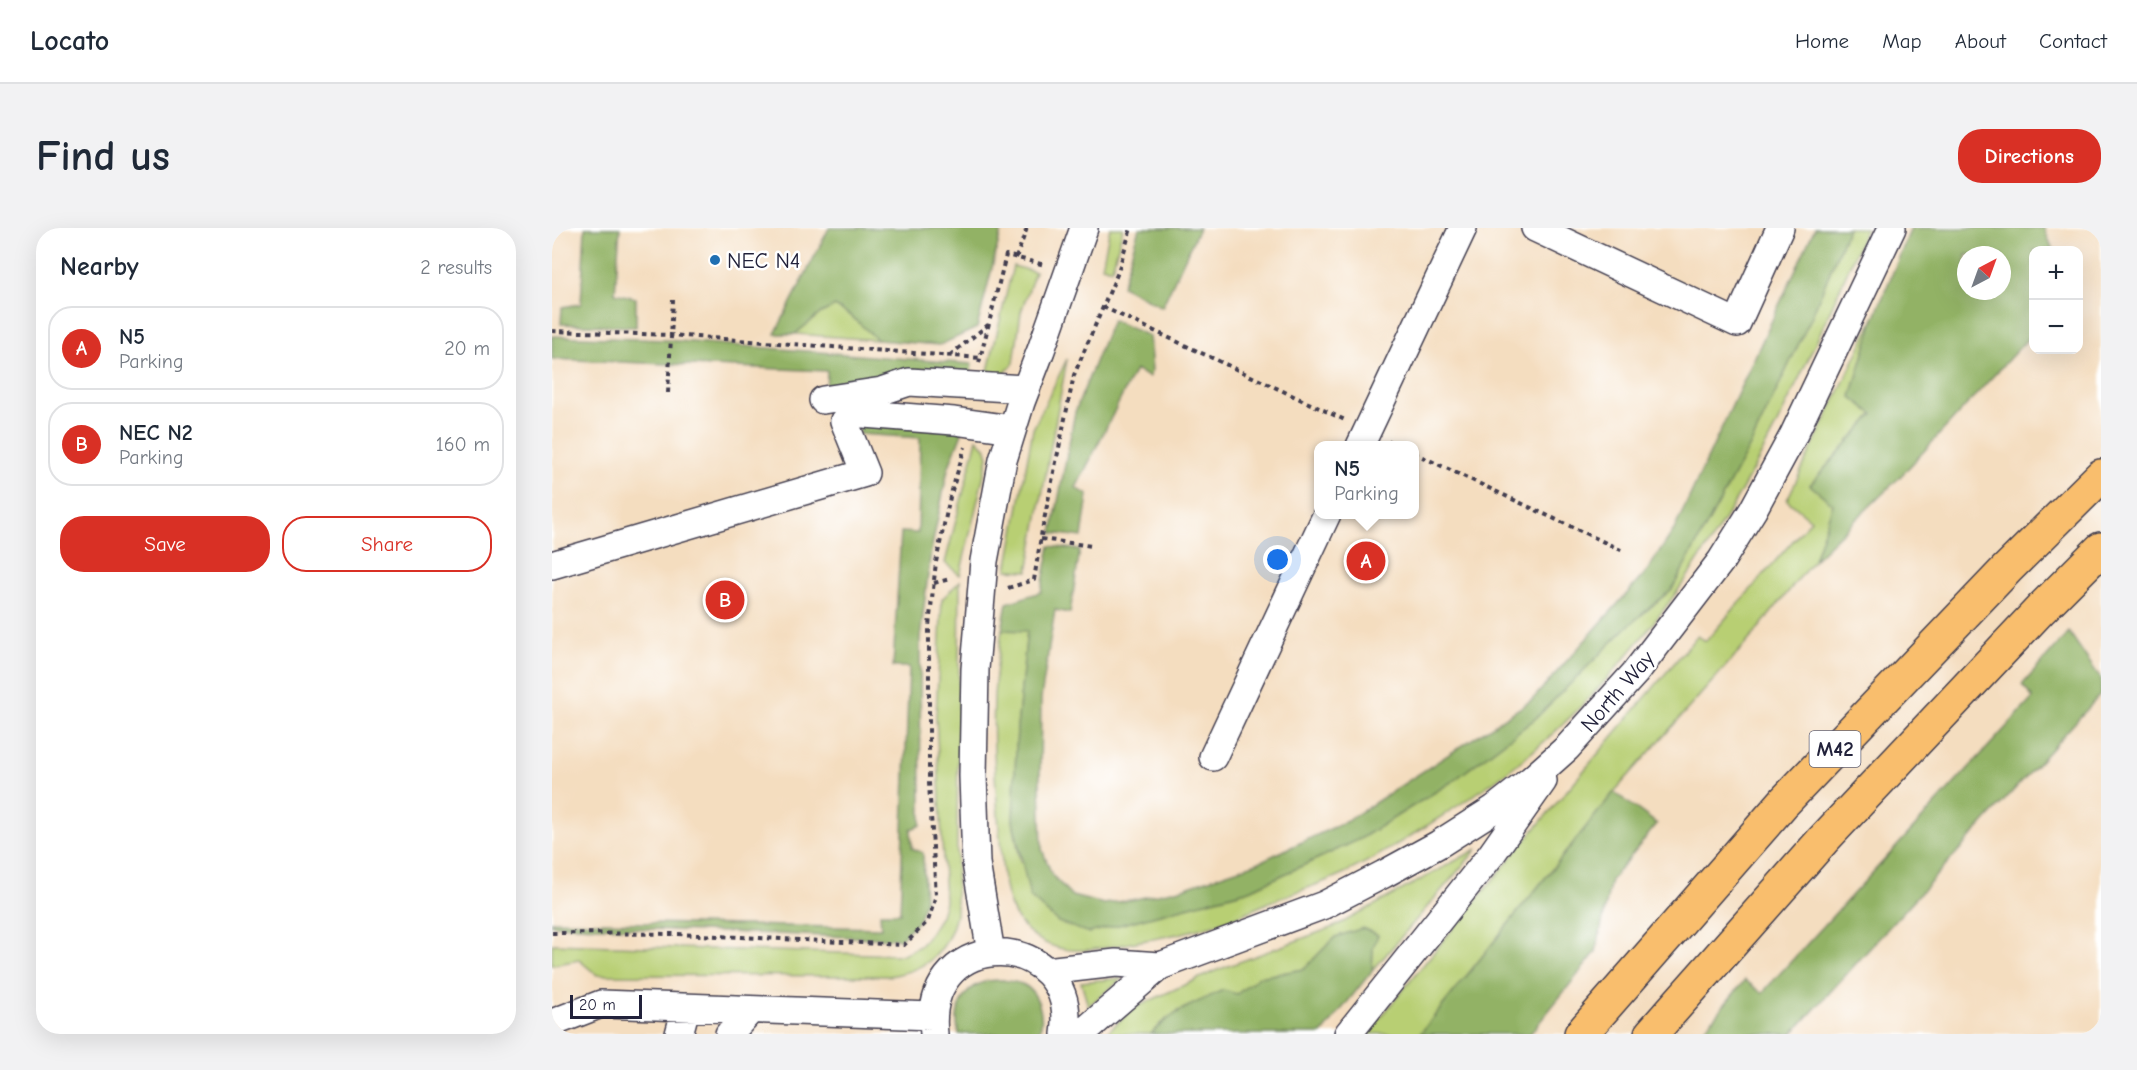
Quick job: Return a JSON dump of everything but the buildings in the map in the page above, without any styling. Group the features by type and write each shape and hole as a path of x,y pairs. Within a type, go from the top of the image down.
{"highway":[{"name":"M42","path":"1581,1034 1784,802 2007,569 2101,476"},
{"name":"M42","path":"1651,1034 1823,840 2101,549"}],"street":[{"path":"991,953 976,863 973,776 975,669 984,561 1003,460 1012,429 1084,228"},
{"path":"1363,438 1463,228"},
{"path":"1535,228 1737,323 1780,228"},
{"name":"North Way","path":"1081,1034 1160,966 1324,905 1384,874 1439,844 1494,808 1531,780 1567,748 1635,673 1721,561 1753,510 1793,436 1892,228"},
{"path":"823,400 882,391 909,382 1026,389"},
{"path":"552,565 865,473 844,421 851,413 954,421 1012,429"},
{"path":"1213,757 1325,519"},
{"path":"1348,1034 1491,855 1567,748"},
{"path":"552,1023 601,1004 750,1011 933,1025 934,1001 940,986 950,974 962,963 976,956 1006,952 1020,956 1046,971 1058,985 1067,1020 1065,1034"},
{"name":"North Way","path":"1046,971 1116,963 1160,966"},
{"path":"679,1034 686,1008"},
{"path":"729,1034 750,1011"}],"path":[{"path":"1016,258 1027,228"},
{"path":"1008,588 1034,580 1074,375 1118,272 1131,228"},
{"path":"975,386 1006,255 1067,271"},
{"path":"668,393 673,300"},
{"path":"1103,307 1363,438"},
{"path":"949,356 989,324"},
{"path":"552,331 670,335 981,358"},
{"path":"552,933 678,934 904,945 928,921 936,896 929,783 929,626 936,562 950,497 973,424"},
{"path":"1419,455 1621,550"},
{"path":"1041,539 1092,546"},
{"path":"934,583 950,579"}],"green space":[{"path":"585,228 620,228 615,293 636,298 636,327 561,324 562,307 581,304"},
{"path":"829,228 999,228 1001,232 977,328 940,345 878,340 850,315 835,306 821,313 795,334 775,334"},
{"path":"1110,228 1123,228 1112,269 1102,266"},
{"path":"1139,228 1199,228 1162,307 1122,286"},
{"path":"1815,228 1848,228 1811,318 1752,442 1672,589 1627,627 1536,718 1453,781 1360,839 1250,890 1089,933 1058,922 1030,897 1013,821 1017,728 1027,631 1002,630 1007,603 1041,592 1050,546 1080,550 1070,613 1055,610 1041,698 1042,849 1052,875 1072,896 1104,904 1180,889 1257,863 1347,821 1532,700 1647,571 1674,530"},
{"path":"1848,228 1866,228 1794,390 1739,495 1675,594 1639,641 1595,692 1529,754 1469,799 1373,859 1340,875 1229,920 1174,935 1082,950 1054,947 1041,941 1019,922 1009,900 1003,876 995,769 994,698 1002,630 1027,630 1017,728 1013,821 1020,861 1089,933 1250,890 1360,839 1453,781 1536,718 1627,627 1672,589 1752,442 1811,318"},
{"path":"1911,228 2044,228 2051,246 2029,246 2029,337 1901,476 1814,560 1833,504 1810,485 1873,414 1851,397 1875,316"},
{"path":"1013,266 1035,272 1021,312 1014,363 1002,376 987,375"},
{"path":"835,306 850,315 878,340 795,334 821,313"},
{"path":"1875,316 1851,397 1873,414 1810,485 1833,504 1814,560 1749,640 1614,792 1420,1034 1367,1034 1523,843 1697,636 1706,641 1811,520 1787,500"},
{"path":"1112,320 1149,336 1152,370 1149,377 1135,370 1076,488 1088,495 1082,537 1052,533 1075,412"},
{"path":"552,336 665,340 972,364 970,377 902,371 826,390 827,371 552,359"},
{"path":"1067,359 1028,571 1007,570 1033,429"},
{"path":"859,423 963,430 948,469 931,551 920,638 921,825 911,829 912,848 923,853 925,902 918,921 900,939 552,925 552,921 881,928 880,913 900,913 909,667 893,667 901,532 918,533 920,438 859,434"},
{"path":"977,439 985,447 988,457 960,575 945,563"},
{"path":"960,581 956,915 947,940 933,958 914,969 889,976 597,975 579,960 552,965 552,944 901,955 920,946 941,916 945,901 936,716 942,599"},
{"path":"2069,632 2101,679 2101,694 1792,1034 1700,1034 1745,980 1762,993 2033,698 2022,685"},
{"path":"1614,792 1657,824 1611,880 1596,952 1530,1034 1420,1034"},
{"path":"1477,849 1372,971 1373,948 1335,937 1304,969 1259,977 1237,994 1200,1001 1178,1011 1161,1023 1151,1034 1105,1034 1134,1008 1215,971 1336,926"},
{"path":"1363,928 1378,935 1373,948 1372,971 1322,1034 1151,1034 1176,1013 1223,990 1237,994 1259,977 1304,969 1335,937"},
{"path":"1123,978 1088,1006 1081,982"},
{"path":"1003,980 1022,984 1037,999 1041,1013 1038,1034 959,1034 958,1010 964,996 984,982"}],"place":[{"name":"NEC N4","path":"715,260"},
{"name":"N5","path":"1366,561"},
{"name":"NEC N2","path":"725,600"}]}
